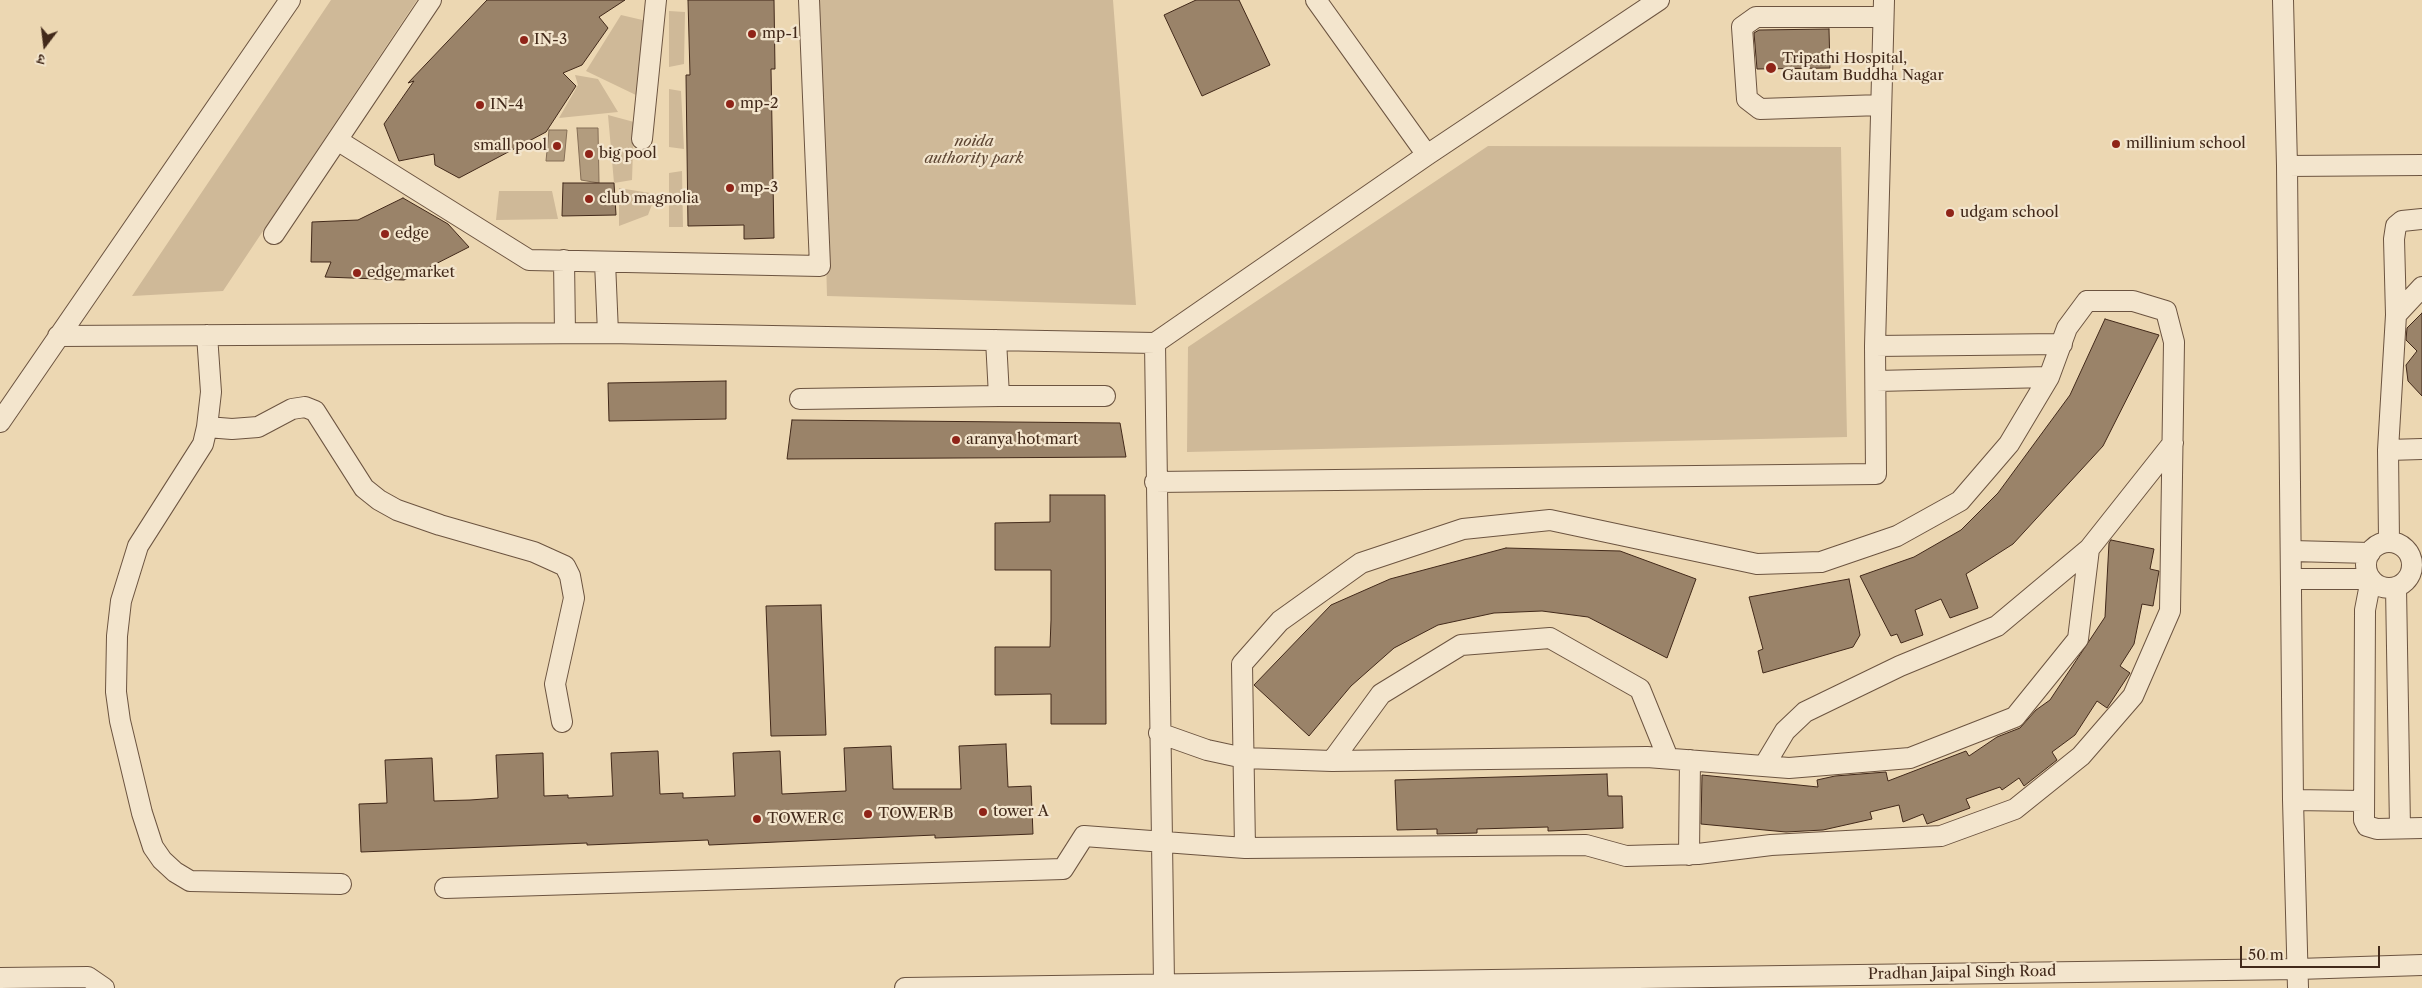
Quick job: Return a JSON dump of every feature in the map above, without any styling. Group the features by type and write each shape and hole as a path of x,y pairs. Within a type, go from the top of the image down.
{"street":[{"path":"0,422 290,0"},
{"path":"274,234 431,0"},
{"path":"642,139 656,0"},
{"path":"337,140 529,260 820,266 809,0"},
{"path":"1316,0 1427,155"},
{"path":"58,336 608,333 1155,343 1427,155 1659,0"},
{"path":"2283,0 2292,552 2293,800 2298,978"},
{"path":"1155,482 1876,474 1875,346 1884,8 1756,17 1742,27 1747,99 1760,109 1881,105"},
{"path":"2287,166 2422,165"},
{"path":"2389,541 2388,450 2396,315 2394,239 2396,226 2402,221 2422,220"},
{"path":"564,260 565,333"},
{"path":"605,262 608,333"},
{"path":"2396,315 2422,287"},
{"path":"445,888 1062,869 1084,836 1160,840 1245,848 1586,846 1626,856 1689,854 1771,845 1941,836 2016,809 2080,756 2133,696 2170,611 2174,342 2166,311 2133,301 2087,301 2066,328 2062,344 2049,376 2010,444 1960,500 1897,536 1821,562 1757,564 1550,520 1463,529 1361,564 1280,621 1242,664 1245,848"},
{"path":"207,335 211,392 207,427 196,458 138,546 121,601 117,636 116,692 120,721 142,813 153,847 162,860 174,872 190,881 342,884"},
{"path":"996,340 1000,396"},
{"path":"1155,343 1160,840 1164,984"},
{"path":"1875,346 2062,344"},
{"path":"1876,381 2049,376"},
{"path":"800,399 1105,396"},
{"path":"207,427 232,429 258,427 292,409 305,406 315,412 364,488 379,500 397,510 440,525 534,552 565,566 572,581 574,598 554,684 562,722"},
{"path":"1764,766 1785,731 1805,712 1900,666 1997,626 2089,549 2173,443"},
{"path":"2388,450 2422,449"},
{"path":"2389,541 2404,545 2412,558 2412,572 2404,585 2390,589 2375,585 2366,572 2366,557 2370,553 2375,545 2389,541"},
{"path":"1159,733 1207,750 1244,758 1332,761 1647,756 1789,768 1910,758 2015,717 2078,638 2089,549"},
{"path":"2292,552 2370,553"},
{"path":"2291,578 2371,579"},
{"path":"2371,579 2365,610 2364,820 2367,826 2377,828 2422,828"},
{"path":"2396,587 2400,828"},
{"path":"1332,761 1381,694 1461,645 1550,638 1640,689 1668,758"},
{"path":"1689,854 1690,760"},
{"path":"2293,800 2363,801"},
{"name":"Pradhan Jaipal Singh Road","path":"905,988 1164,984 1300,985 2298,978 2422,965"},
{"path":"0,978 88,977 104,988"}],"green space":[{"path":"331,0 417,0 223,291 132,296"},
{"name":"noida authority park","path":"819,0 1113,0 1136,305 827,296"},
{"path":"669,11 685,12 684,64 669,67"},
{"path":"621,15 651,22 638,96 586,71"},
{"path":"575,75 598,79 618,112 559,118 578,85"},
{"path":"669,89 681,91 684,149 669,147"},
{"path":"608,115 634,122 632,180 614,183"},
{"path":"1488,146 1841,147 1847,437 1187,452 1188,347"},
{"path":"682,171 683,227 669,227 669,173"},
{"path":"619,188 656,194 648,215 619,226"},
{"path":"499,191 552,191 558,219 496,220"}],"shaded area":[{"name":"big pool","path":"577,128 598,128 599,183 581,180"},
{"name":"small pool","path":"549,130 567,130 564,161 546,161"}],"building":[{"path":"487,0 625,0 599,17 608,28 582,65 563,73 576,86 546,132 459,178 435,165 434,154 399,161 384,124 414,81 408,83"},
{"path":"688,0 774,0 775,69 771,69 774,238 744,239 744,225 688,226 686,75 690,75"},
{"path":"1196,0 1239,0 1270,65 1202,96 1164,15"},
{"path":"1829,29 1830,68 1757,69 1754,33 1759,30"},
{"name":"club magnolia","path":"563,183 614,183 616,215 562,216"},
{"name":"edge","path":"403,198 448,224 469,247 404,280 325,277 331,262 311,262 312,222 358,220"},
{"path":"2422,313 2422,396 2408,381 2406,365 2417,351 2406,340 2407,328"},
{"path":"2105,319 2159,335 2103,446 2013,544 1966,574 1978,608 1950,618 1941,599 1915,610 1923,635 1901,643 1897,634 1891,636 1860,576 1914,557 1961,530 1998,493 2070,395"},
{"path":"726,381 726,419 609,421 608,383"},
{"name":"aranya hot mart","path":"792,420 1120,423 1126,457 787,459"},
{"path":"1050,495 1105,495 1106,724 1051,724 1051,694 995,695 995,647 1050,647 1051,570 995,570 995,523 1050,522"},
{"path":"2111,540 2154,549 2150,569 2159,571 2153,606 2142,604 2134,644 2120,666 2130,673 2107,708 2097,701 2075,735 2052,752 2057,760 2024,786 2019,778 2002,790 2000,787 1966,799 1970,808 1927,824 1923,814 1903,822 1899,805 1870,812 1872,819 1823,830 1786,832 1701,824 1702,775 1818,787 1817,780 1835,776 1886,772 1888,781 1966,751 1969,756 1997,737 2020,728 2036,710 2050,700 2105,617 2109,543"},
{"path":"1506,548 1620,551 1696,579 1667,658 1588,617 1542,611 1494,613 1438,625 1394,648 1351,686 1309,736 1254,685 1331,605 1390,579"},
{"path":"1849,579 1860,635 1853,647 1763,673 1758,651 1763,649 1749,597"},
{"path":"821,605 826,735 771,736 766,606"},
{"path":"1006,744 1008,787 1031,786 1033,834 935,838 935,835 709,845 708,840 587,845 587,843 361,852 359,804 387,803 385,760 432,758 434,801 470,800 498,798 496,755 543,753 544,796 568,795 568,798 613,796 611,753 658,751 660,794 683,793 683,798 735,796 733,753 780,751 782,794 846,791 844,748 891,746 893,789 961,789 959,746"},
{"path":"1607,774 1608,796 1622,796 1623,828 1548,831 1548,827 1477,829 1477,833 1437,834 1437,829 1397,830 1395,780"}],"place":[{"name":"mp-1","path":"752,34"},
{"name":"IN-3","path":"524,40"},
{"name":"Tripathi Hospital, Gautam Buddha Nagar","path":"1771,68"},
{"name":"mp-2","path":"730,104"},
{"name":"IN-4","path":"480,105"},
{"name":"millinium school","path":"2116,144"},
{"name":"small pool","path":"557,146"},
{"name":"big pool","path":"589,154"},
{"name":"mp-3","path":"730,188"},
{"name":"club magnolia","path":"589,199"},
{"name":"udgam school","path":"1950,213"},
{"name":"edge","path":"385,234"},
{"name":"edge market","path":"357,273"},
{"name":"aranya hot mart","path":"956,440"},
{"name":"tower A","path":"983,812"},
{"name":"TOWER B","path":"868,814"},
{"name":"TOWER C","path":"757,819"}]}
